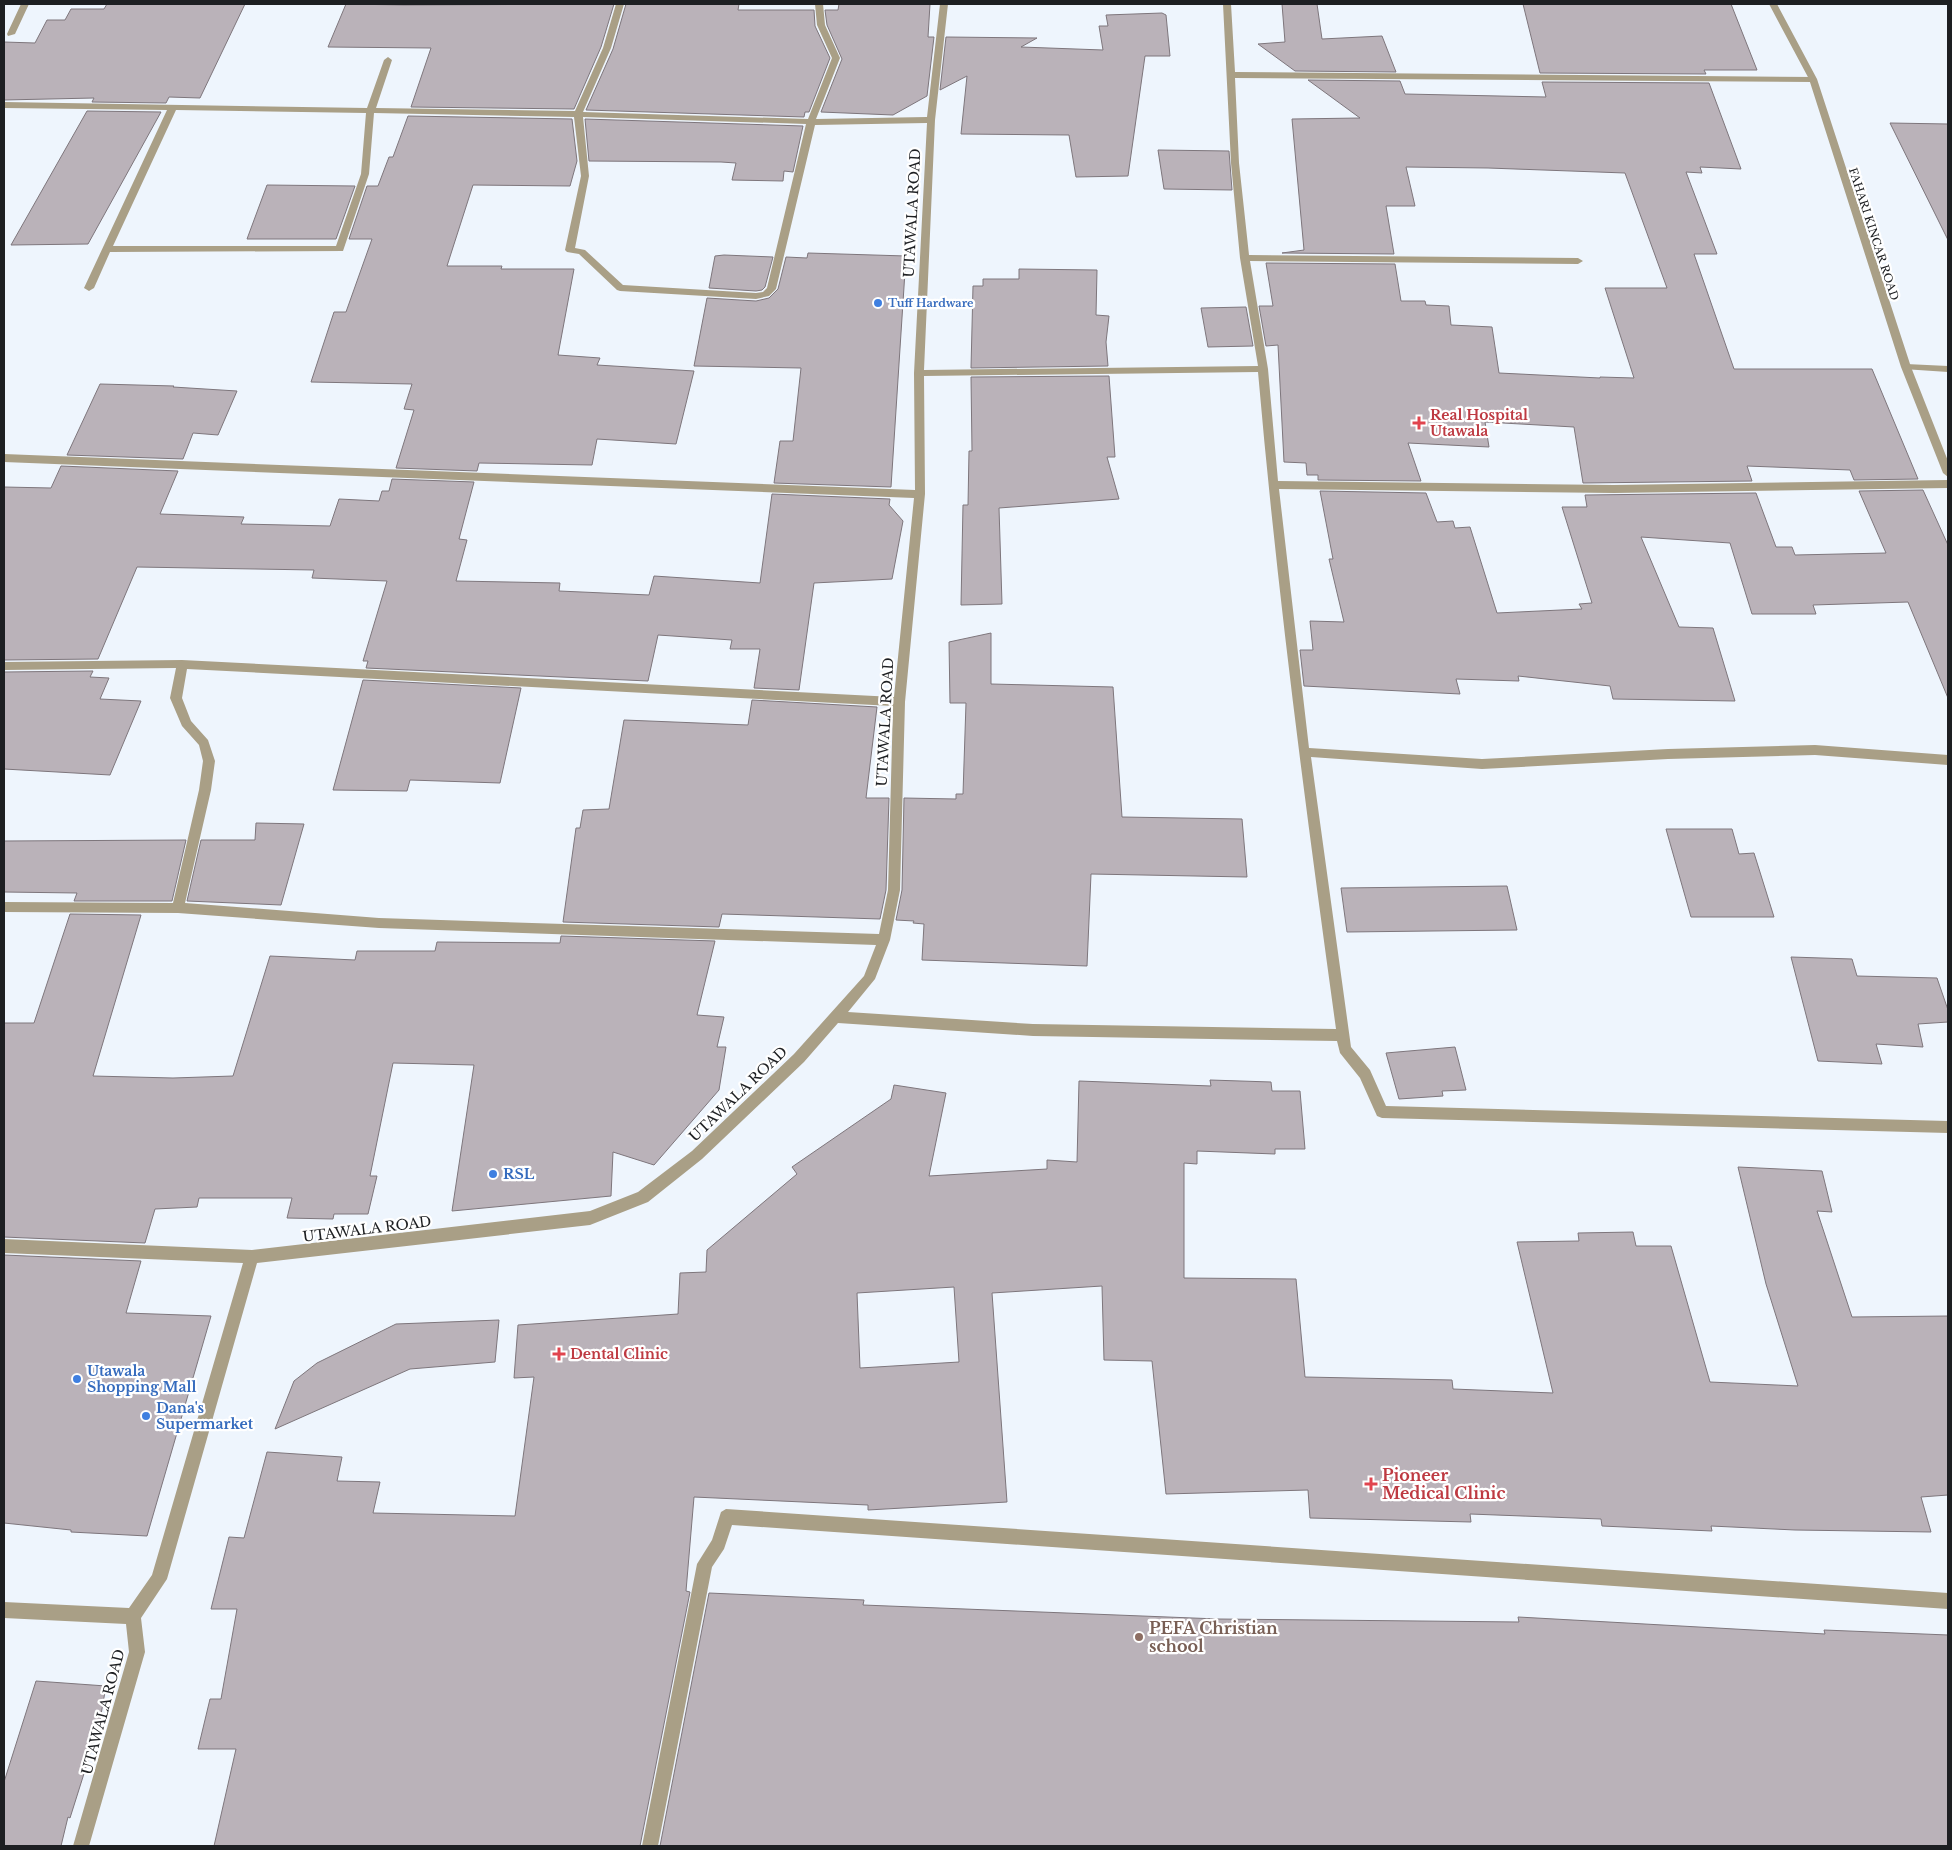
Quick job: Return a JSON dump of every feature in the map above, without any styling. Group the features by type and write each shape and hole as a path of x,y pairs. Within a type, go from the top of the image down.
{"street":[{"path":"10,34 25,4"},
{"path":"620,4 607,48 578,114 585,176 570,250 582,252 620,288 756,296 766,294 770,289 811,122 836,58 821,25 819,4"},
{"name":"UTAWALA ROAD","path":"4,1246 252,1257 590,1218 642,1197 697,1154 799,1058 869,979 884,940 894,890 899,702 920,494 919,373 931,120 944,4"},
{"path":"1227,4 1235,162 1245,258 1263,369 1273,485 1304,752 1343,1035 1345,1049 1365,1074 1382,1112 1948,1127"},
{"name":"FAHARI KINCAR ROAD","path":"1773,4 1813,79 1906,367 1948,473"},
{"path":"106,250 340,249 365,174 370,112 388,60"},
{"path":"1231,75 1813,79"},
{"path":"4,105 578,114 811,122 931,120"},
{"path":"89,288 172,109"},
{"path":"1245,258 1578,261"},
{"path":"1906,367 1948,368"},
{"path":"919,373 1263,369"},
{"path":"4,458 920,494"},
{"path":"1273,485 1614,489 1948,484"},
{"path":"4,666 182,664 899,702"},
{"path":"178,908 205,790 209,761 204,743 186,723 176,698 182,664"},
{"path":"1304,752 1482,764 1668,754 1815,750 1948,760"},
{"path":"4,907 178,908 379,923 884,940"},
{"path":"836,1017 1033,1030 1343,1035"},
{"path":"4,1610 133,1616 159,1579 252,1257"},
{"path":"650,1846 705,1564 719,1544 726,1517 1948,1601"},
{"name":"UTAWALA ROAD","path":"81,1846 137,1652 133,1616"}],"building":[{"path":"107,4 245,4 200,98 169,97 166,103 92,102 94,98 4,100 4,42 35,43 47,20 65,20 71,9 104,9"},
{"path":"346,4 614,4 601,47 574,109 411,107 431,48 328,47"},
{"path":"626,4 739,4 738,10 814,10 815,26 830,58 809,112 805,112 804,117 586,110 613,49"},
{"path":"839,4 930,4 928,37 934,37 927,96 893,115 821,112 842,59 827,25 825,10 838,10"},
{"path":"1282,4 1317,4 1322,39 1382,36 1396,72 1295,71 1258,44 1285,42"},
{"path":"1523,4 1731,4 1757,70 1704,70 1706,74 1540,73"},
{"path":"1162,13 1166,15 1170,56 1145,56 1128,176 1076,177 1069,135 961,134 967,76 940,90 946,37 1037,38 1021,47 1103,50 1099,26 1108,26 1106,15"},
{"path":"1308,80 1400,81 1405,94 1546,97 1542,82 1709,83 1741,169 1700,167 1702,173 1686,172 1717,254 1694,254 1734,369 1872,369 1918,479 1854,480 1850,470 1747,466 1752,481 1583,483 1574,427 1485,422 1489,447 1408,443 1421,481 1318,480 1318,475 1307,475 1306,463 1284,462 1278,345 1266,346 1259,306 1273,306 1266,263 1395,264 1401,301 1425,301 1426,305 1449,306 1451,325 1492,327 1499,373 1634,378 1605,288 1667,288 1625,173 1406,167 1415,206 1386,206 1394,254 1282,253 1304,250 1292,119 1360,118"},
{"path":"87,111 161,112 88,244 11,245"},
{"path":"408,116 572,119 577,161 570,186 473,185 447,266 502,266 501,269 574,269 558,355 600,358 597,365 694,371 676,444 597,439 592,465 479,463 477,471 396,468 414,410 404,409 412,384 311,382 334,312 346,312 372,239 349,239 367,186 378,186 389,157 393,157"},
{"path":"585,119 803,126 793,172 784,171 783,181 732,180 736,163 589,161"},
{"path":"1890,123 1948,124 1948,240"},
{"path":"1158,150 1229,151 1232,190 1164,189"},
{"path":"267,185 355,186 336,239 247,239"},
{"path":"808,253 906,256 891,487 774,483 780,441 793,441 801,368 694,366 707,298 756,301 769,298 778,289 786,257 807,258"},
{"path":"715,256 773,257 765,287 762,290 756,291 709,288"},
{"path":"1019,269 1097,270 1096,315 1109,316 1106,342 1108,366 971,368 973,286 983,286 983,279 1019,279"},
{"path":"1246,307 1253,346 1208,347 1201,308"},
{"path":"1109,376 1115,457 1107,457 1119,499 999,508 1002,604 961,605 963,505 968,505 969,451 972,451 971,377"},
{"path":"100,384 174,386 237,391 218,435 193,433 183,459 67,455"},
{"path":"61,466 178,471 160,514 244,517 241,524 330,526 339,499 379,501 382,491 389,491 392,479 474,482 459,539 467,540 456,581 560,583 559,591 649,595 654,576 760,583 772,494 890,499 889,505 903,521 892,579 814,583 799,690 754,688 760,649 730,649 732,640 658,635 648,681 366,668 368,661 363,661 387,581 312,578 314,570 137,567 98,659 4,660 4,487 51,488"},
{"path":"1923,490 1948,545 1948,698 1908,602 1813,605 1816,614 1752,614 1730,543 1641,537 1679,627 1713,628 1735,701 1613,699 1610,686 1518,676 1519,681 1456,679 1460,694 1304,686 1300,650 1313,650 1310,621 1344,622 1329,559 1333,559 1320,491 1426,493 1437,522 1453,521 1455,528 1470,527 1497,613 1582,609 1579,604 1592,603 1562,507 1587,507 1585,495 1756,493 1776,547 1792,547 1795,555 1886,553 1859,491"},
{"path":"991,633 991,684 1113,687 1122,817 1242,819 1247,877 1091,874 1087,966 922,960 924,924 913,923 914,921 896,920 902,890 904,798 956,799 956,794 963,794 966,703 950,703 949,642"},
{"path":"93,671 90,677 109,678 100,699 141,701 110,775 4,769 4,672"},
{"path":"363,680 521,688 500,783 410,780 407,791 333,790"},
{"path":"752,700 877,707 866,798 889,798 886,890 880,919 722,914 719,927 563,922 576,828 580,828 583,810 609,809 624,720 748,725"},
{"path":"256,823 304,824 281,905 187,901 201,840 255,840"},
{"path":"1666,829 1732,829 1739,854 1754,853 1774,917 1691,917"},
{"path":"186,840 172,901 74,901 77,893 4,892 4,841"},
{"path":"1507,886 1517,930 1347,932 1341,888"},
{"path":"70,914 141,915 93,1076 173,1078 233,1076 270,956 355,960 357,951 435,951 437,942 560,943 561,936 715,941 697,1015 724,1017 717,1047 726,1047 719,1090 654,1165 613,1152 611,1196 452,1211 474,1065 393,1063 370,1176 377,1176 368,1214 334,1214 333,1219 287,1218 292,1198 199,1198 197,1207 155,1209 145,1243 4,1237 4,1023 34,1023"},
{"path":"1791,957 1852,959 1857,976 1937,978 1948,1010 1948,1022 1918,1024 1923,1047 1876,1044 1882,1064 1818,1061"},
{"path":"1455,1047 1466,1090 1442,1091 1443,1096 1399,1099 1386,1053"},
{"path":"1210,1080 1271,1082 1272,1091 1300,1091 1305,1149 1275,1149 1275,1154 1197,1151 1197,1164 1184,1163 1184,1278 1296,1279 1305,1377 1452,1380 1453,1389 1553,1393 1517,1242 1579,1241 1578,1233 1633,1232 1636,1246 1671,1246 1710,1382 1798,1386 1766,1284 1738,1167 1822,1171 1832,1212 1817,1211 1852,1317 1948,1316 1948,1495 1921,1497 1931,1532 1795,1530 1711,1526 1712,1531 1602,1526 1601,1519 1470,1514 1471,1522 1310,1518 1308,1490 1166,1494 1152,1361 1104,1360 1102,1286 992,1293 1007,1502 868,1510 868,1505 694,1497 686,1591 690,1592 640,1846 214,1846 236,1749 198,1749 210,1699 221,1699 237,1609 211,1609 229,1537 244,1538 267,1452 342,1457 337,1481 380,1482 373,1513 515,1516 534,1377 514,1378 518,1325 678,1314 680,1273 706,1272 707,1250 797,1174 792,1167 891,1099 894,1085 946,1093 929,1176 1047,1169 1047,1160 1077,1162 1079,1081 1211,1086","holes":["954,1287 959,1362 860,1368 857,1293"]},
{"path":"4,1255 141,1261 126,1313 211,1316 147,1536 71,1532 71,1530 4,1523"},
{"path":"499,1320 495,1362 410,1369 275,1429 294,1381 317,1363 396,1324"},
{"path":"709,1593 864,1600 863,1605 1218,1619 1519,1622 1518,1617 1825,1634 1824,1630 1948,1635 1948,1846 660,1846"},
{"path":"36,1681 106,1686 99,1726 70,1818 68,1817 61,1846 4,1846 4,1782"}],"place":[{"name":"Tuff Hardware","path":"878,303"},
{"name":"Real Hospital Utawala","path":"1419,423"},
{"name":"RSL","path":"493,1174"},
{"name":"Dental Clinic","path":"559,1354"},
{"name":"Utawala Shopping Mall","path":"77,1379"},
{"name":"Dana's Supermarket","path":"146,1416"},
{"name":"Pioneer Medical Clinic","path":"1371,1484"},
{"name":"PEFA Christian school","path":"1139,1637"}]}
